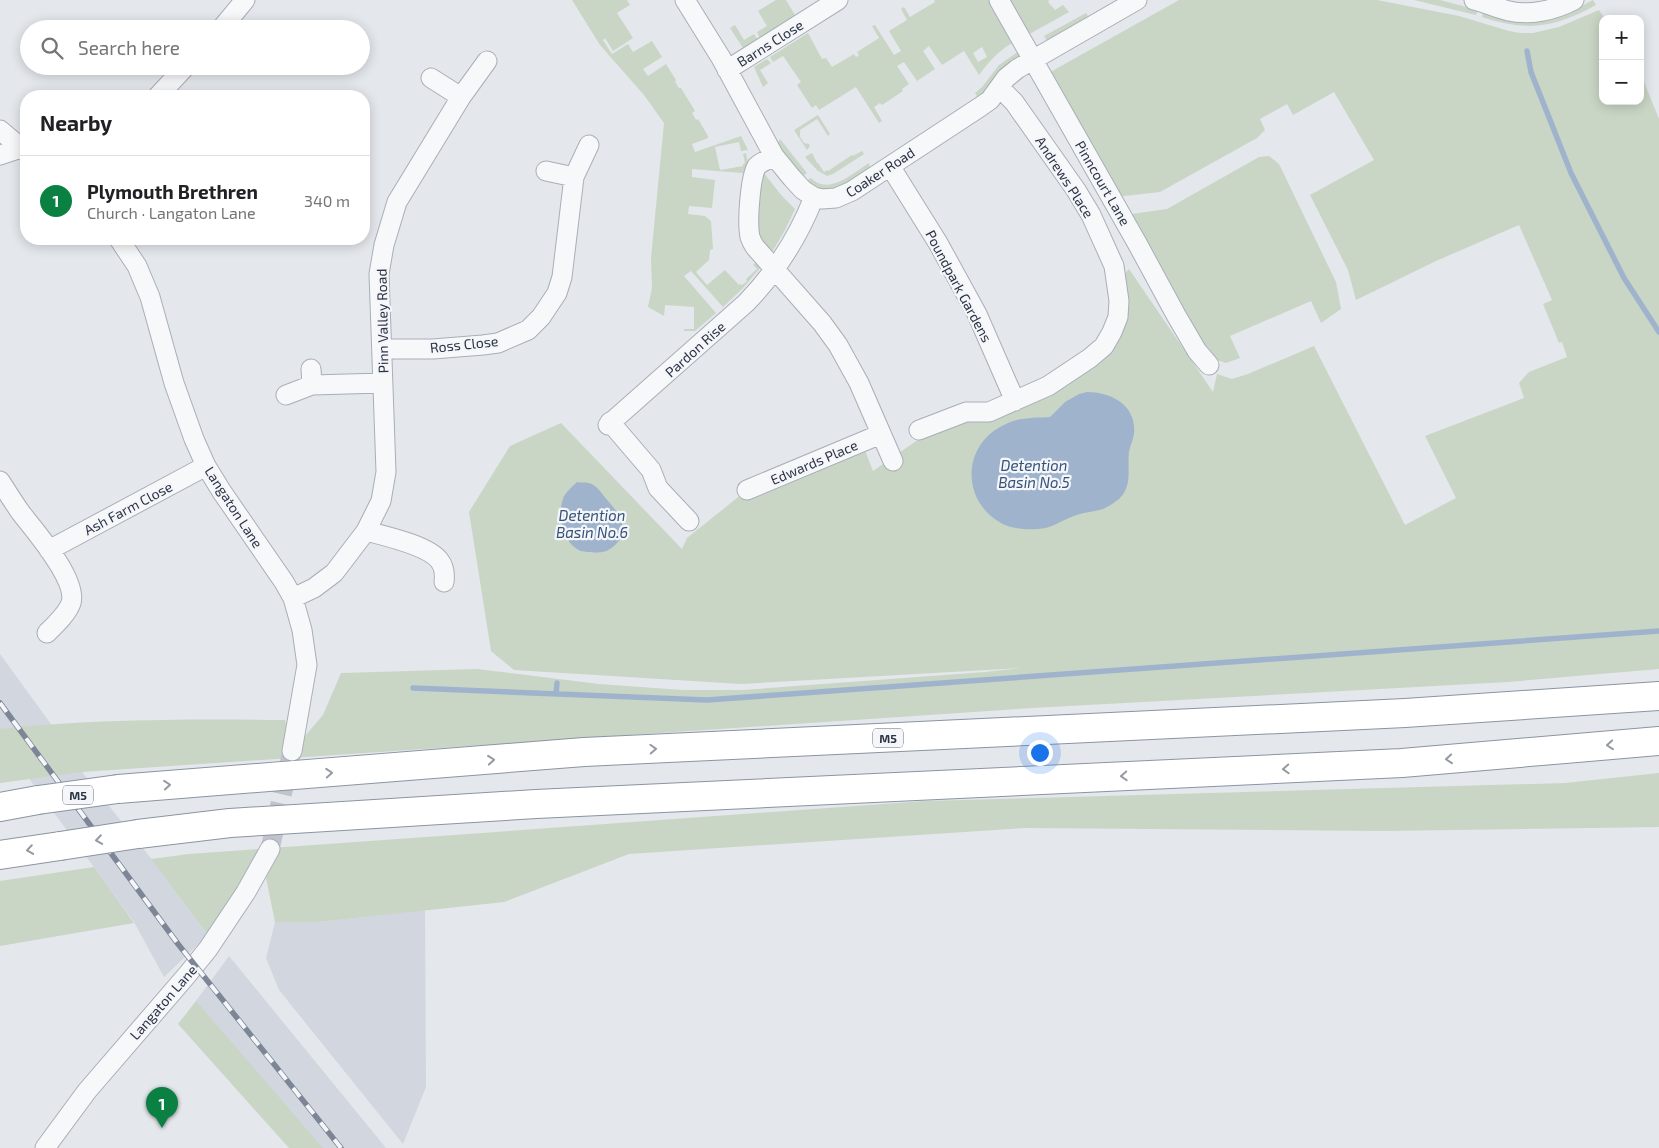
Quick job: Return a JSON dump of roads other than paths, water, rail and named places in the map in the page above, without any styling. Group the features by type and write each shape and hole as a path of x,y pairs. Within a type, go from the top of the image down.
{"highway":[{"name":"M5","path":"0,807 118,789 584,752 1405,714 1659,696"},
{"path":"0,855 138,834 230,823 536,804 1402,763 1659,741"}],"street":[{"path":"228,20 245,0"},
{"path":"685,0 728,70 774,156 803,190 814,197"},
{"name":"Barns Close","path":"728,70 838,0"},
{"name":"Pinncourt Lane","path":"999,0 1137,242 1176,315 1197,351 1210,365"},
{"name":"Coaker Road","path":"814,197 828,199 844,196 982,106 990,100 1006,78 1032,59 1137,0"},
{"path":"1474,0 1526,13 1557,7 1574,0"},
{"name":"Pinn Valley Road","path":"292,598 314,588 334,573 366,531 381,501 386,472 380,274 384,245 398,202 461,97 486,61"},
{"path":"164,90 178,75"},
{"path":"431,78 461,97"},
{"name":"Andrews Place","path":"1000,88 1020,110 1076,190 1091,215 1114,266 1119,301 1118,317 1112,332 1100,349 1048,386 1015,400"},
{"path":"0,130 20,147"},
{"name":"Ross Close","path":"382,349 433,349 483,345 498,343 528,330 552,302 560,285 574,177 589,145"},
{"path":"0,155 20,151"},
{"path":"774,156 756,168 749,224 752,242 822,323 838,346 859,383 892,461"},
{"name":"Poundpark Gardens","path":"890,166 938,243 977,314 1015,400"},
{"path":"546,171 574,177"},
{"name":"Pardon Rise","path":"689,521 658,488 651,470 609,424 746,303 775,270 796,236 814,197"},
{"name":"Langaton Lane","path":"124,245 137,266 150,297 174,383 206,466 284,582 292,598 302,630 307,665 292,751"},
{"path":"286,395 312,377 383,383"},
{"path":"919,430 966,412 989,412 1015,400"},
{"name":"Edwards Place","path":"747,490 881,434"},
{"name":"Ash Farm Close","path":"49,550 206,466"},
{"path":"0,481 63,570 72,594 67,610 47,633"},
{"path":"366,531 415,545 436,556 445,574 444,582"},
{"name":"Langaton Lane","path":"45,1148 87,1091 187,976 208,949 246,892 270,849"}],"water":[{"name":"Detention Basin No.5","path":"1087,392 1105,394 1121,402 1131,415 1134,424 1134,434 1129,452 1128,483 1123,494 1103,509 1077,515 1047,528 1024,529 1010,527 1001,523 988,513 978,500 973,487 972,472 974,458 981,444 991,433 1006,424 1022,419 1050,417 1065,402"},
{"name":"Detention Basin No.6","path":"577,482 589,483 597,488 621,519 623,531 621,537 610,549 596,553 584,552 572,545 564,532 561,517 562,503 565,494"}],"waterway":[{"path":"1527,51 1531,72 1571,173 1624,278 1659,332"},
{"path":"413,688 707,700 1659,631"},
{"path":"556,694 557,683"}],"tunnel":[{"path":"270,849 292,751"}],"railway":[{"path":"0,703 178,944 341,1148"}],"place":[{"name":"Plymouth Brethren","path":"162,1128"}]}
